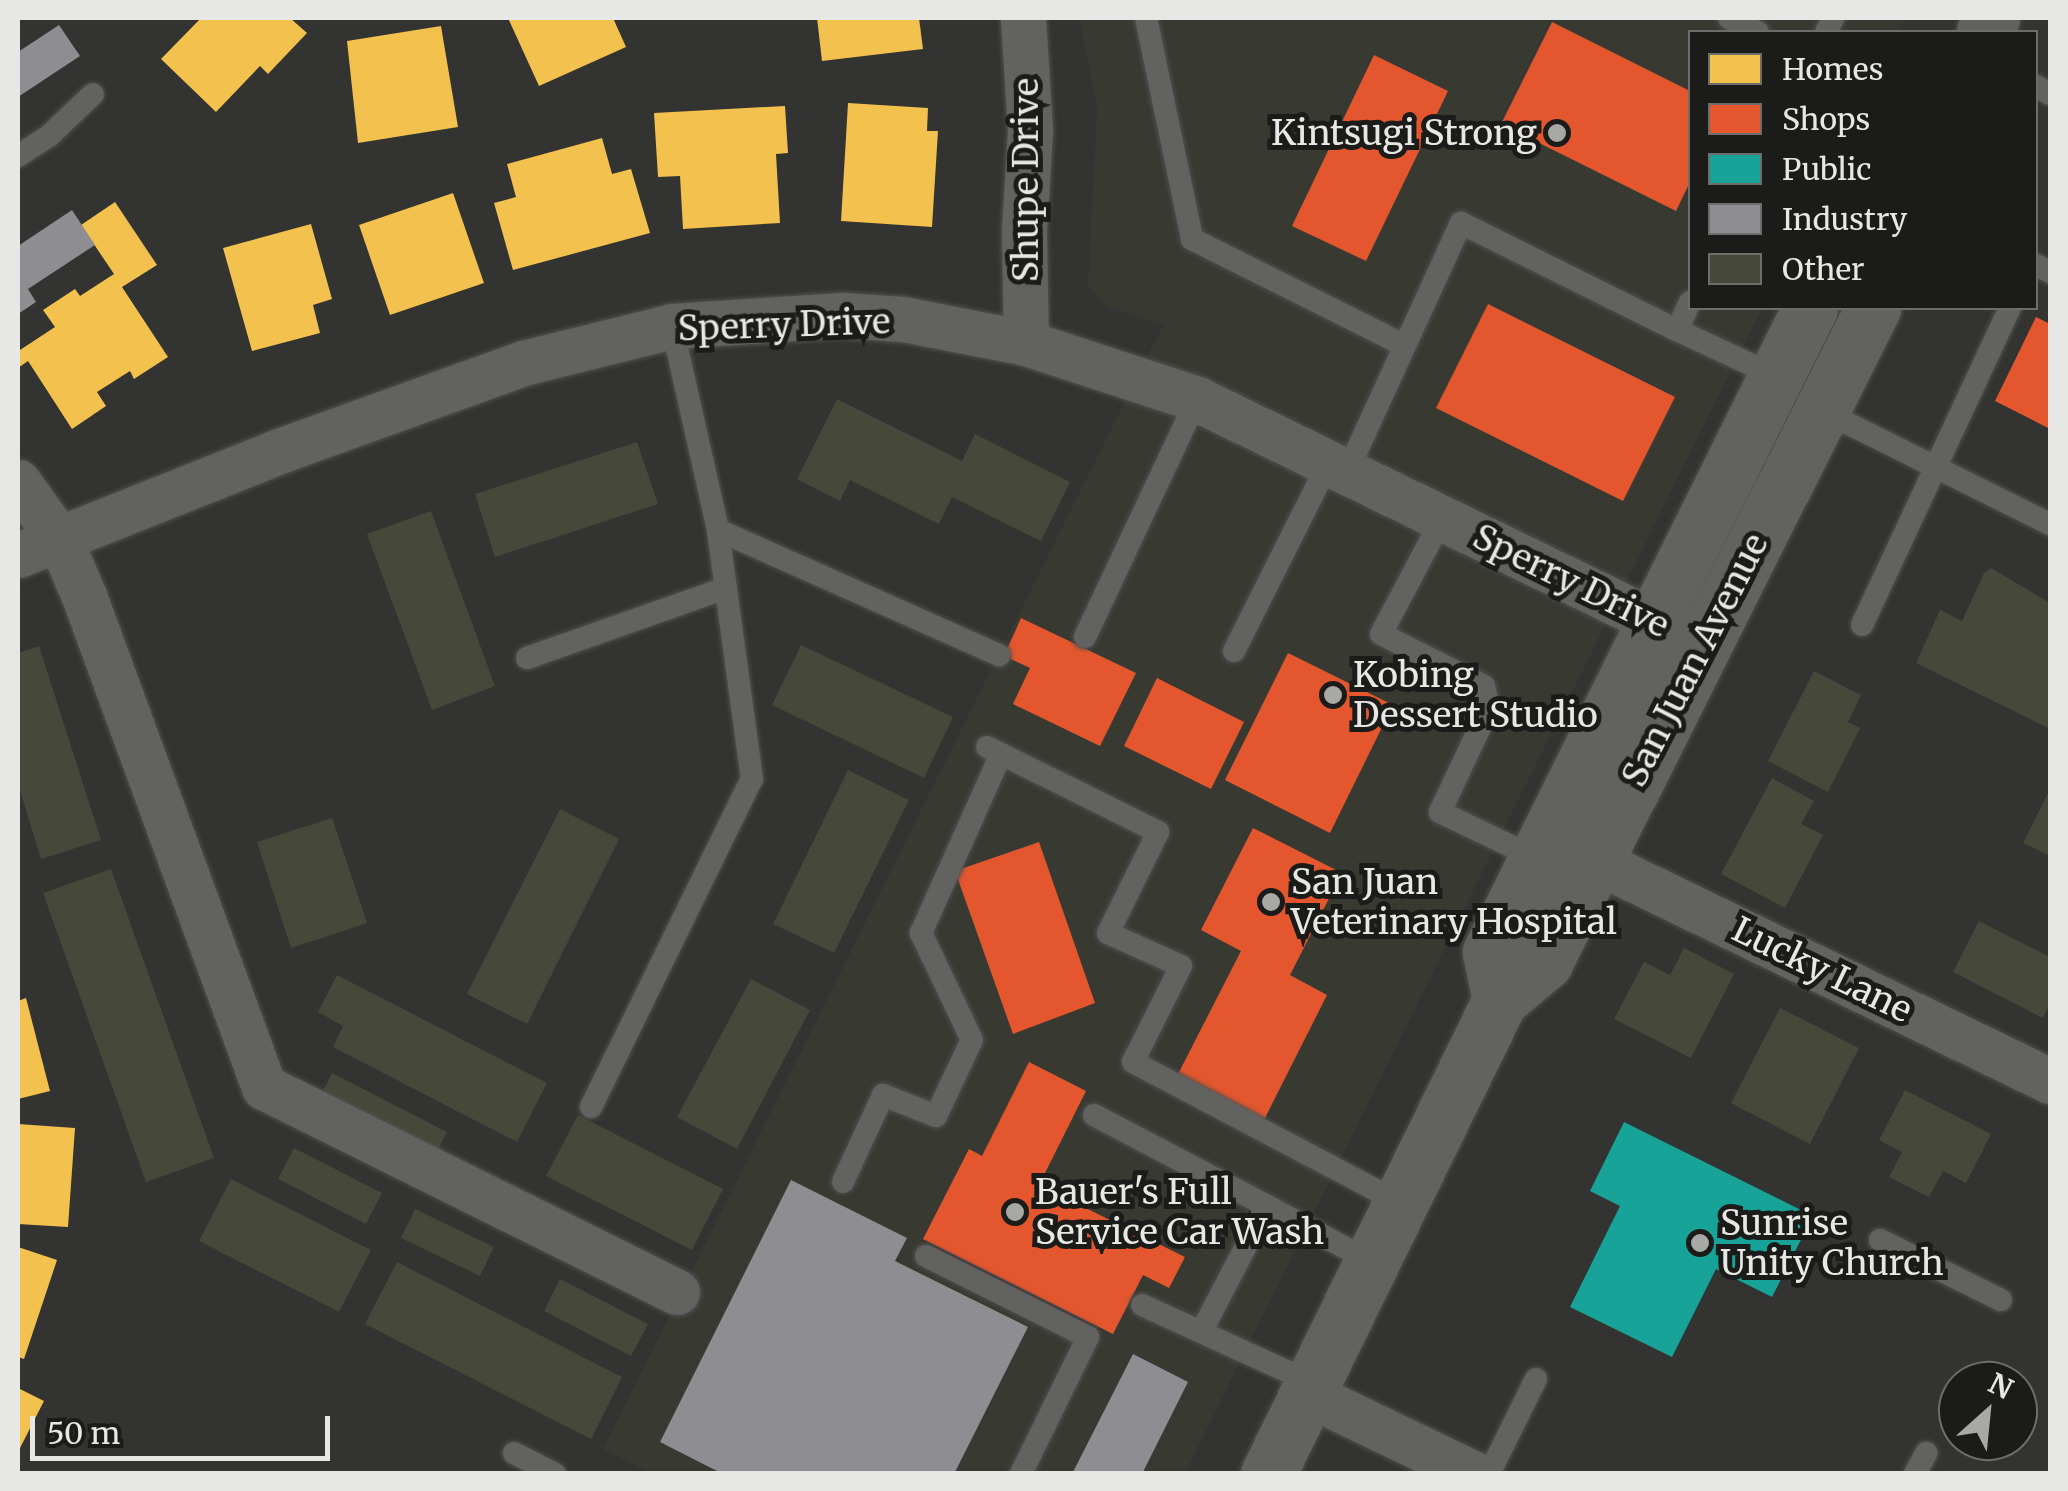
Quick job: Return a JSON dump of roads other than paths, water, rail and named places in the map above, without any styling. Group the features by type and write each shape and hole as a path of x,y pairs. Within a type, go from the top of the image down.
{"main road":[{"name":"San Juan Avenue","path":"1500,1000 1490,952 1809,310"},
{"name":"San Juan Avenue","path":"1268,1474 1500,1000 1545,962 1872,310"}],"street":[{"name":"Shupe Drive","path":"1023,18 1030,130 1024,231 1026,343"},
{"name":"Sperry Drive","path":"18,554 279,451 523,363 672,326 842,315 903,319 1026,343 1197,399 1702,646"},
{"path":"18,482 60,540 264,1087 677,1292"},
{"name":"Lucky Lane","path":"1594,860 2050,1080"},
{"path":"1310,1388 1474,1474"}],"lane":[{"path":"1146,18 1192,240 1402,344"},
{"path":"1729,18 1754,30"},
{"path":"18,156 50,135 93,94"},
{"path":"1234,650 1338,467 1461,223 1776,376"},
{"path":"1677,330 1688,306"},
{"path":"1862,624 2009,310"},
{"path":"591,1107 752,779 718,530 672,326"},
{"path":"1085,637 1197,399"},
{"path":"1821,410 2050,524"},
{"path":"1442,519 1381,634 1484,686 1490,708 1440,812 1536,858"},
{"path":"718,530 999,654"},
{"path":"527,658 726,588"},
{"path":"843,1182 883,1095 936,1116 972,1040 921,932 994,750 1158,832 1108,933 1181,966 1133,1062 1402,1204"},
{"path":"1094,1115 1372,1262"},
{"path":"1201,1332 1267,1206"},
{"path":"1880,1240 2001,1300"},
{"path":"926,1256 1088,1337 1021,1474"},
{"path":"1142,1305 1310,1388"},
{"path":"1489,1474 1536,1379"},
{"path":"514,1453 555,1474"}],"place":[{"name":"Kintsugi Strong","path":"1557,133"},
{"name":"Kobing Dessert Studio","path":"1333,695"},
{"name":"San Juan Veterinary Hospital","path":"1271,902"},
{"name":"Bauer's Full Service Car Wash","path":"1015,1212"},
{"name":"Sunrise Unity Church","path":"1700,1243"}]}
